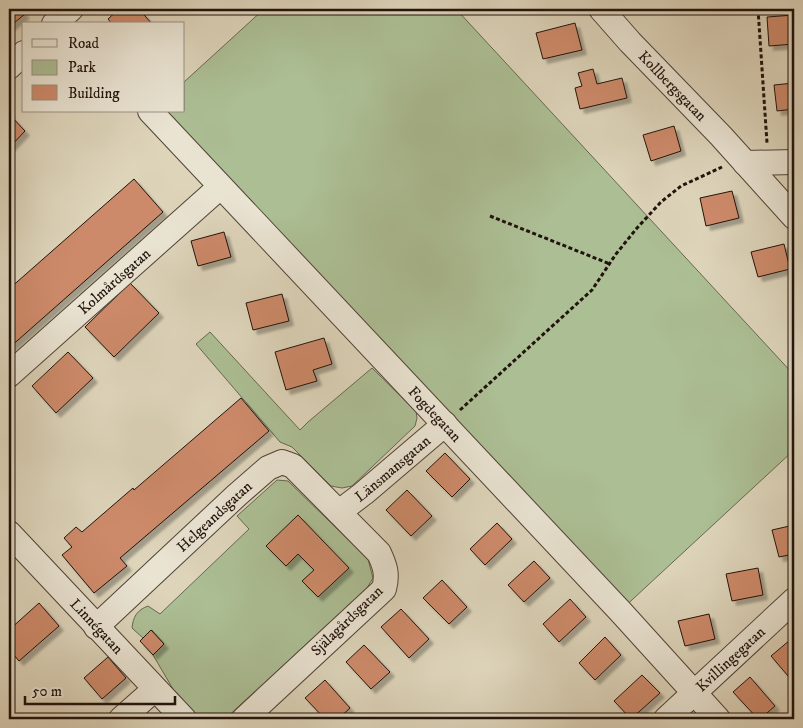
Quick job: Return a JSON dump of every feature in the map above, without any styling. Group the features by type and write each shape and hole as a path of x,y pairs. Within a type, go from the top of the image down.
{"street":[{"name":"Kollbergsgatan","path":"601,9 630,42 757,163 794,218"},
{"path":"9,67 22,54"},
{"name":"Fogdegatan","path":"151,112 620,611 718,719"},
{"path":"757,163 794,162"},
{"name":"Kolmårdsgatan","path":"9,375 220,187"},
{"name":"Länsmansgatan","path":"339,512 445,424"},
{"name":"Helgeandsgatan","path":"96,627 268,468 282,462 293,466 339,512"},
{"name":"Själagårdsgatan","path":"244,719 384,589 387,578 386,566 378,552 339,512"},
{"name":"Linnégatan","path":"9,533 184,719"},
{"name":"Kvillingegatan","path":"666,719 794,600"},
{"path":"121,719 155,688"}],"path":[{"path":"445,424 592,290 637,228 661,202 681,186 722,167 757,163 758,9"},
{"path":"490,216 610,264"}],"green space":[{"path":"264,9 456,9 794,375 794,450 620,611 152,112 185,112 185,81"},
{"path":"210,332 300,430 372,368 416,411 415,426 352,486 342,488 331,486 292,447 280,442 196,344"},
{"path":"277,480 288,481 368,559 373,578 367,588 225,719 200,719 173,689 153,655 164,644 152,630 143,638 132,628 133,620 138,612 148,606 160,614 249,529 237,516"}],"building":[{"path":"9,9 20,9 25,14 9,27"},
{"path":"119,9 139,9 150,22 110,22 108,19"},
{"path":"794,15 794,44 769,46 767,17"},
{"path":"575,23 582,50 543,59 536,33"},
{"path":"593,69 597,84 622,78 627,98 580,109 575,88 582,86 578,73"},
{"path":"794,83 794,109 777,111 774,85"},
{"path":"9,114 25,131 9,148"},
{"path":"674,126 681,151 651,161 643,135"},
{"path":"134,179 163,212 9,348 9,289"},
{"path":"732,191 739,218 706,226 700,198"},
{"path":"224,232 231,257 198,266 191,241"},
{"path":"784,244 790,269 758,277 751,252"},
{"path":"130,283 159,313 114,357 85,327"},
{"path":"282,294 289,321 253,330 246,303"},
{"path":"324,338 332,364 313,370 317,381 286,390 275,352"},
{"path":"68,352 93,378 56,413 32,386"},
{"path":"241,398 269,431 120,558 127,566 94,593 62,555 72,547 64,538 76,527 82,532"},
{"path":"445,453 470,479 452,497 426,471"},
{"path":"407,490 432,516 411,536 386,510"},
{"path":"298,515 349,568 318,597 302,581 314,570 298,554 286,566 266,546"},
{"path":"497,523 512,539 485,565 470,549"},
{"path":"794,525 794,554 779,557 772,530"},
{"path":"534,561 550,578 524,602 508,585"},
{"path":"758,568 763,595 732,601 726,574"},
{"path":"442,580 467,607 449,624 423,598"},
{"path":"570,599 586,617 559,642 543,624"},
{"path":"39,603 59,626 19,661 9,649 9,630"},
{"path":"401,609 429,639 409,658 381,627"},
{"path":"709,614 715,639 685,646 678,621"},
{"path":"151,630 164,644 153,655 140,641"},
{"path":"605,637 621,655 595,680 579,663"},
{"path":"790,640 794,645 794,683 771,656"},
{"path":"364,645 390,672 371,689 346,662"},
{"path":"108,657 126,678 102,699 84,678"},
{"path":"642,675 660,693 631,719 614,701"},
{"path":"750,677 775,706 760,719 733,692"},
{"path":"325,680 350,708 338,719 325,719 305,698"}]}
